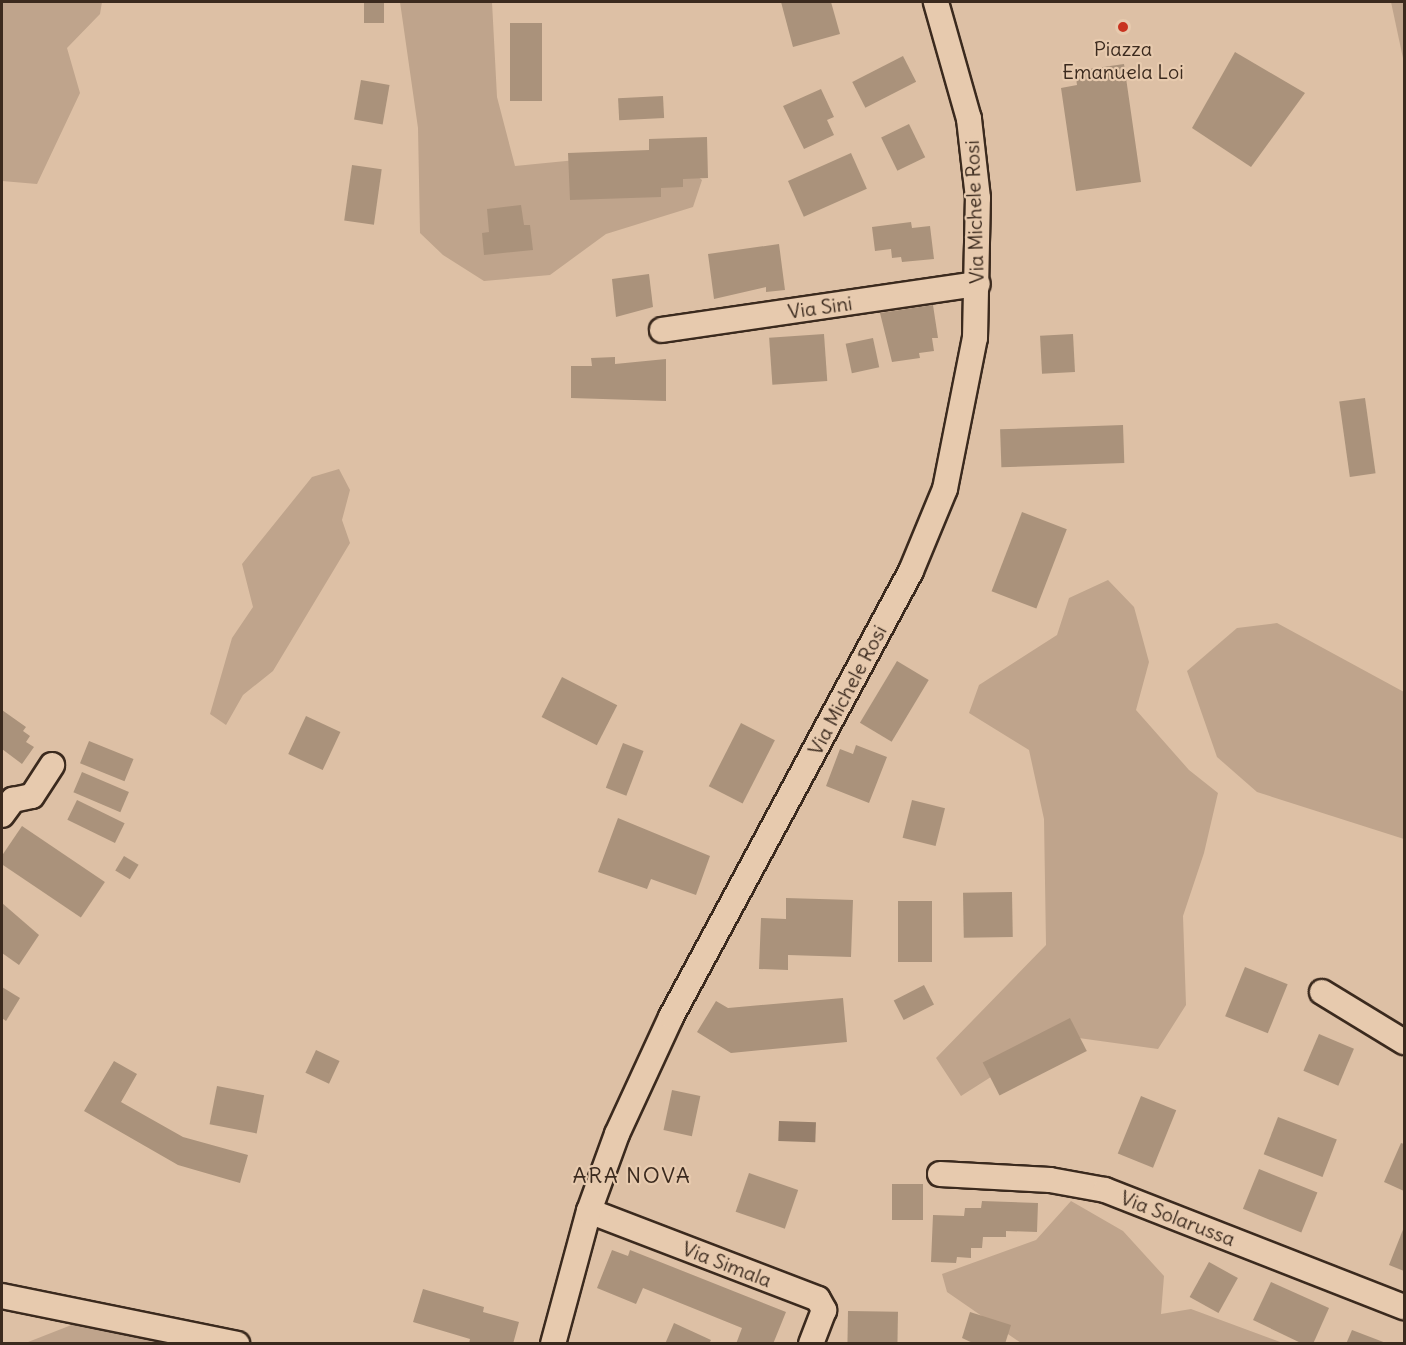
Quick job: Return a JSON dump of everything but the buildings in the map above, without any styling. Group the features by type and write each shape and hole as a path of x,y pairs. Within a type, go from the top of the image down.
{"street":[{"name":"Via Michele Rosi","path":"553,1344 589,1211 617,1134 671,1017 926,538 945,489 964,407 978,284 973,143 964,94 936,2"},
{"name":"Via Sini","path":"662,330 978,284"},
{"path":"2,815 13,800 32,796 52,765"},
{"path":"1322,992 1404,1042"},
{"name":"Via Solarussa","path":"940,1174 1050,1180 1104,1190 1404,1307"},
{"name":"Via Simala","path":"589,1211 818,1299 824,1310 811,1344"},
{"path":"2,1296 237,1344"}],"shaded area":[{"path":"2,2 102,2 100,14 67,48 80,93 37,184 2,181"},
{"path":"400,2 492,2 497,97 515,166 668,151 702,180 693,207 606,234 550,275 484,281 443,255 420,233 418,128"},
{"path":"1391,2 1404,2 1404,63"},
{"path":"339,469 350,490 342,520 350,543 273,671 243,695 226,725 210,714 232,638 253,607 242,564 312,477"},
{"path":"1108,580 1134,607 1149,662 1136,710 1189,770 1218,793 1204,853 1183,916 1186,1005 1158,1049 1057,1035 961,1096 936,1058 1046,945 1044,819 1029,750 969,713 979,685 1057,635 1069,598"},
{"path":"1277,623 1404,692 1404,839 1257,792 1217,757 1187,671 1237,628"},
{"path":"779,1121 816,1122 815,1142 778,1141"},
{"path":"1071,1201 1123,1231 1164,1276 1161,1314 1191,1309 1283,1343 1021,1343 947,1292 942,1274 1036,1240"},
{"path":"96,1321 213,1344 23,1344 74,1324"}],"place":[{"name":"Piazza Emanuela Loi","path":"1123,27"}],"district":[{"name":"ARA NOVA","path":"632,1176"}]}
